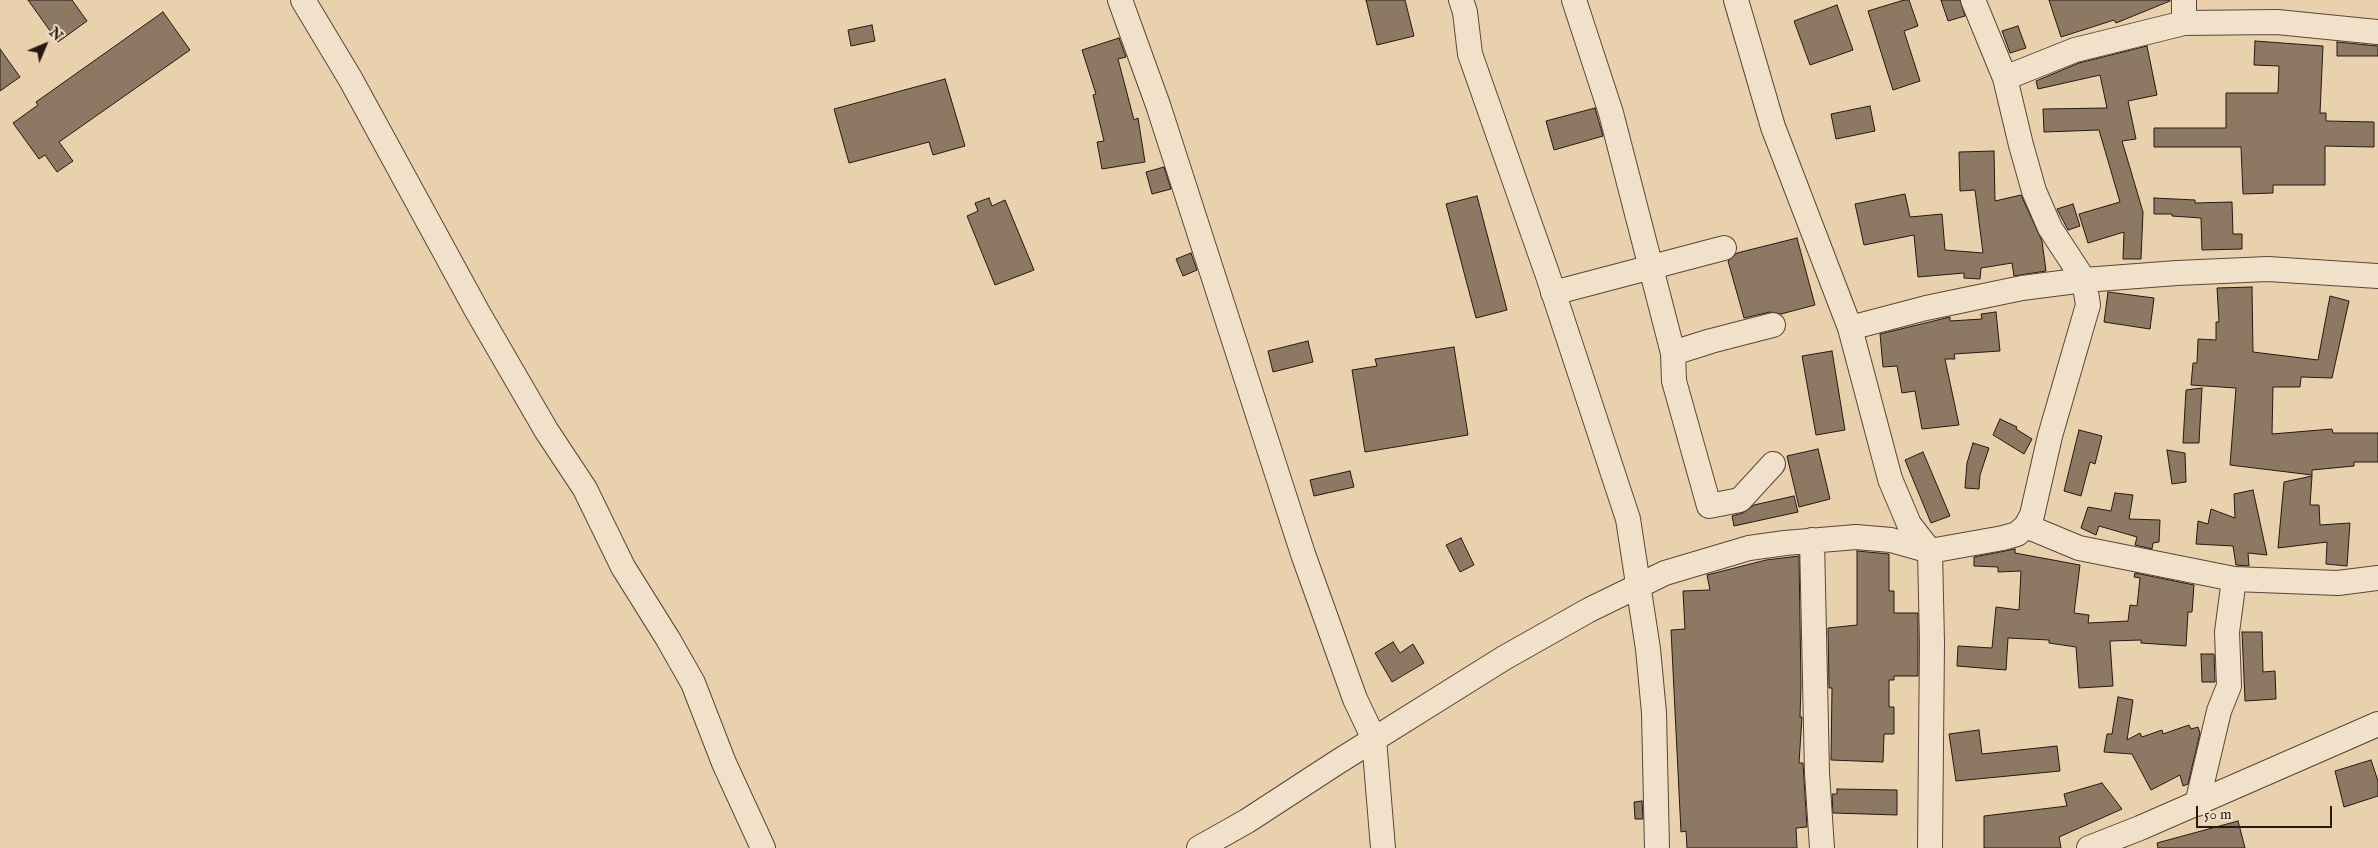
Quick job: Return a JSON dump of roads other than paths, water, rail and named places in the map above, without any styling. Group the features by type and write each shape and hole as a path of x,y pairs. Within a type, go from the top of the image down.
{"street":[{"path":"303,0 351,80 526,396 585,488 623,567 693,683 724,763 763,848"},
{"path":"1120,0 1158,105 1303,554 1355,699 1374,739 1382,848"},
{"path":"1461,0 1465,12 1470,54 1554,293 1628,519 1648,649 1654,714 1657,848"},
{"path":"1574,0 1611,113 1673,353 1674,381 1710,506 1740,500 1773,464"},
{"path":"1736,0 1773,127 1850,328 1890,479 1909,524 1930,551 1932,642 1930,848"},
{"path":"1199,848 1247,821 1504,658 1588,610 1665,573 1748,548 1856,537 1892,540 1930,551 2003,538 2017,534 2026,526 2032,515 2052,427 2088,305 2084,280 2050,228 2034,192 2020,145 2005,78 1973,0"},
{"path":"2005,78 2075,50 2184,12 2378,32"},
{"path":"1554,293 1724,248"},
{"path":"1850,328 1926,308 2003,292 2084,280 2268,269 2378,276"},
{"path":"1673,353 1710,341 1773,325"},
{"path":"2026,526 2079,548 2234,580 2338,583 2378,578"},
{"path":"1812,540 1817,774 1822,848"},
{"path":"2197,804 2219,711 2229,686 2227,632 2234,580"},
{"path":"2088,848 2197,804 2378,724"}]}
